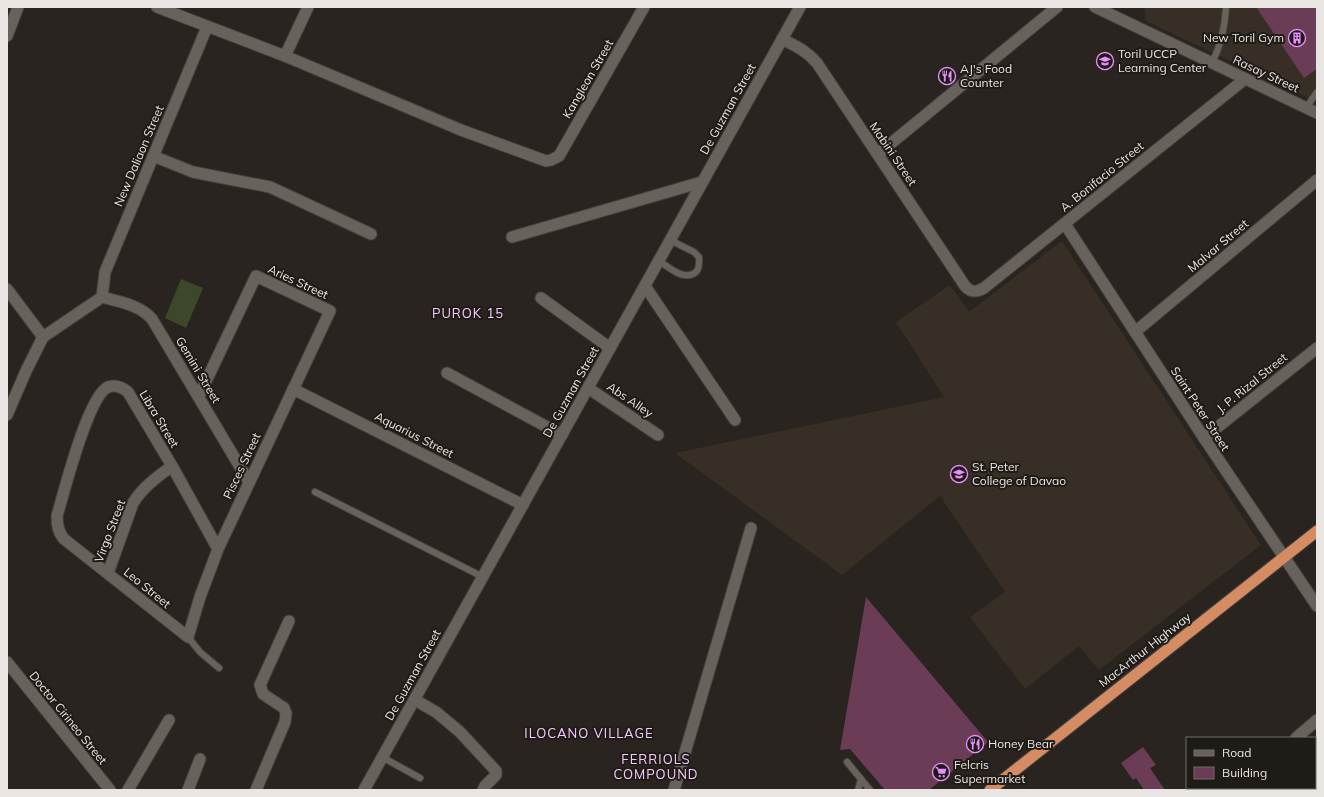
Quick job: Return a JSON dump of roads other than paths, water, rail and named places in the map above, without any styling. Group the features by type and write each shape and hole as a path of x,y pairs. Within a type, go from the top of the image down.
{"highway":[{"name":"MacArthur Highway","path":"990,790 1317,531"}],"street":[{"path":"7,36 18,7"},
{"path":"156,7 285,56 308,7"},
{"name":"Kangleon Street","path":"285,56 461,130 542,160 551,160 559,156 644,7"},
{"name":"De Guzman Street","path":"364,790 800,7"},
{"path":"878,154 1057,7"},
{"name":"Rasay Street","path":"1095,7 1317,113"},
{"name":"New Daliaon Street","path":"102,297 105,272 207,27"},
{"name":"Mabini Street","path":"782,39 802,48 817,63 965,286 970,291 974,291"},
{"name":"A. Bonifacio Street","path":"974,291 984,288 1245,79"},
{"path":"153,156 193,172 270,187 371,234"},
{"name":"Malvar Street","path":"1135,332 1317,180"},
{"path":"512,237 702,182"},
{"name":"Saint Peter Street","path":"1065,224 1204,438 1317,606"},
{"name":"Aries Street","path":"199,396 256,276 330,311"},
{"path":"645,286 735,420"},
{"path":"7,289 43,336"},
{"path":"7,415 43,336 102,297"},
{"name":"Gemini Street","path":"102,297 133,306 148,314 152,319 249,482"},
{"path":"541,298 610,348"},
{"name":"Pisces Street","path":"188,637 200,597 218,549 330,311"},
{"name":"J. P. Rizal Street","path":"1204,438 1317,348"},
{"path":"447,373 562,435"},
{"name":"Libra Street","path":"58,529 57,516 88,417 102,393 108,388 115,386 122,387 128,392 172,466 218,549"},
{"name":"Abs Alley","path":"588,388 658,435"},
{"name":"Aquarius Street","path":"293,389 523,505"},
{"name":"Virgo Street","path":"108,573 138,494 172,466"},
{"path":"674,790 751,528"},
{"name":"Leo Street","path":"58,529 64,539 188,637"},
{"path":"256,790 286,717 284,708 262,694 260,685 289,621"},
{"name":"Doctor Cirineo Street","path":"7,662 110,790"},
{"path":"415,700 436,712 460,732 496,771 496,775 483,790"},
{"path":"128,790 169,720"},
{"path":"1297,737 1317,720"},
{"path":"188,790 200,759"}],"lane":[{"path":"1212,63 1223,36 1226,7"},
{"path":"1306,108 1317,92"},
{"path":"659,261 684,276 689,276 698,268 700,263 699,257 694,252 670,240"},
{"path":"315,492 483,577"},
{"name":"Leo Street","path":"188,637 200,652 219,668"},
{"path":"382,757 420,778"},
{"path":"847,762 870,790"},
{"path":"858,790 861,779"}],"place":[{"name":"New Toril Gym","path":"1297,38"},
{"name":"Toril UCCP Learning Center","path":"1105,61"},
{"name":"AJ's Food Counter","path":"947,76"},
{"name":"St. Peter College of Davao","path":"959,474"},
{"name":"Honey Bear","path":"975,744"},
{"name":"Felcris Supermarket","path":"941,772"}],"district":[{"name":"PUROK 15","path":"468,313"},
{"name":"ILOCANO VILLAGE","path":"589,733"},
{"name":"FERRIOLS COMPOUND","path":"656,766"}]}
